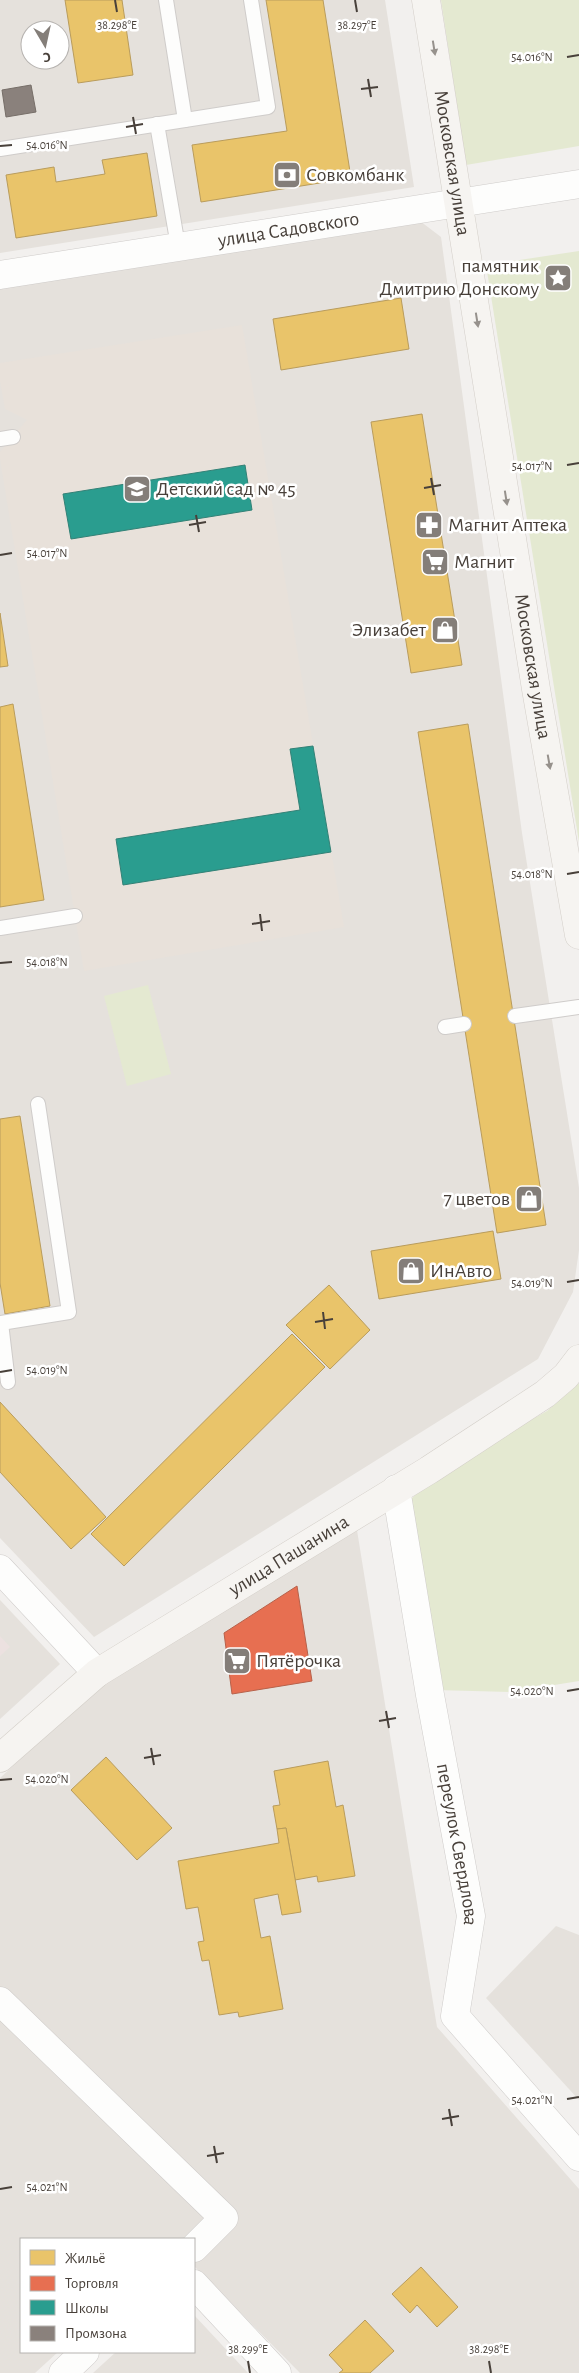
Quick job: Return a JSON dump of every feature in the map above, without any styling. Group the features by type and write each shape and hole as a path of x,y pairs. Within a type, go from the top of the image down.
{"main road":[{"name":"Московская улица","path":"426,0 565,858"},
{"path":"565,858 573,880 579,885"},
{"path":"565,858 579,935"},
{"name":"улица Пашанина","path":"0,1758 97,1673 429,1470 545,1394 566,1376 579,1359"}],"street":[{"name":"улица Садовского","path":"0,275 579,184"},
{"name":"переулок Свердлова","path":"396,1489 430,1695 471,1916 455,2016 579,2157"},
{"path":"0,1569 97,1673"},
{"path":"0,2001 224,2218 195,2247"},
{"path":"195,2285 277,2373"},
{"path":"63,2373 84,2353"}],"lane":[{"path":"166,0 185,120"},
{"path":"0,149 268,106 251,0"},
{"path":"157,124 178,246"},
{"path":"0,928 75,916"},
{"path":"514,1016 579,1007"},
{"path":"445,1027 464,1024"},
{"path":"8,1382 1,1323 69,1312 38,1104"}],"shaded area":[{"path":"0,0 385,0 414,187 0,253"},
{"path":"416,218 441,237 522,833 579,1188 579,1250 573,1292 538,1359 94,1637 0,1538 0,285"},
{"path":"242,325 344,927 84,971 0,459 0,452 27,420 5,409 0,381 0,363"},
{"path":"356,1524 437,2027 579,2189 579,2373 300,2373 195,2267 195,2238 20,2238 20,2353 57,2353 35,2373 0,2373 0,1778 103,1682"},
{"path":"0,1600 60,1664 0,1719"},
{"path":"0,1636 10,1647 0,1656"},
{"path":"556,1926 579,1935 579,2100 486,1998"},
{"path":"195,2316 248,2373 93,2373 115,2353 195,2353"}],"green space":[{"path":"441,0 579,0 579,146 466,165"},
{"path":"579,251 579,842 486,265"},
{"path":"148,985 171,1074 127,1086 104,996"},
{"path":"579,1383 579,1681 511,1692 435,1690 406,1504 441,1470 547,1411"}],"building: Жильё":[{"path":"65,0 122,0 133,75 78,83 70,32 70,20 68,20"},
{"path":"266,0 323,0 351,178 201,202 192,145 287,131"},
{"path":"147,153 157,216 16,238 6,175 54,167 56,182 105,174 102,160"},
{"path":"401,298 409,349 281,370 273,319"},
{"path":"422,414 462,665 411,673 371,422"},
{"path":"0,613 8,666 0,667"},
{"path":"13,704 44,900 0,907 0,707"},
{"path":"468,724 546,1225 497,1233 418,732"},
{"path":"20,1116 50,1306 5,1314 0,1283 0,1119"},
{"path":"493,1231 501,1279 379,1299 371,1251"},
{"path":"329,1285 370,1330 330,1369 286,1325"},
{"path":"292,1334 325,1367 124,1566 91,1534"},
{"path":"0,1402 106,1517 71,1549 0,1472"},
{"path":"106,1757 172,1828 137,1860 71,1790"},
{"path":"328,1761 336,1807 343,1805 355,1876 318,1882 317,1876 295,1880 286,1828 277,1829 273,1806 280,1805 274,1771"},
{"path":"286,1828 301,1912 282,1915 278,1894 254,1899 261,1938 270,1936 283,2009 239,2017 238,2012 219,2015 209,1960 202,1961 198,1942 204,1941 198,1907 186,1909 178,1861 279,1843 277,1829"},
{"path":"421,2267 458,2307 437,2327 417,2305 410,2313 392,2294"},
{"path":"365,2320 394,2351 370,2373 339,2373 343,2370 329,2355"}],"building: Торговля":[{"path":"297,1586 312,1681 232,1694 224,1633"}],"building: Школы":[{"path":"245,465 252,510 71,539 63,494"},
{"path":"313,746 331,852 123,885 116,839 300,810 290,749"}],"building: Промзона":[{"path":"31,85 36,112 6,117 2,90"}],"place":[{"name":"Совкомбанк","path":"287,175"},
{"name":"памятник Дмитрию Донскому","path":"558,278"},
{"name":"Детский сад № 45","path":"137,489"},
{"name":"Магнит Аптека","path":"429,525"},
{"name":"Магнит","path":"435,562"},
{"name":"Элизабет","path":"445,630"},
{"name":"7 цветов","path":"529,1199"},
{"name":"ИнАвто","path":"411,1271"},
{"name":"Пятёрочка","path":"237,1661"}]}
